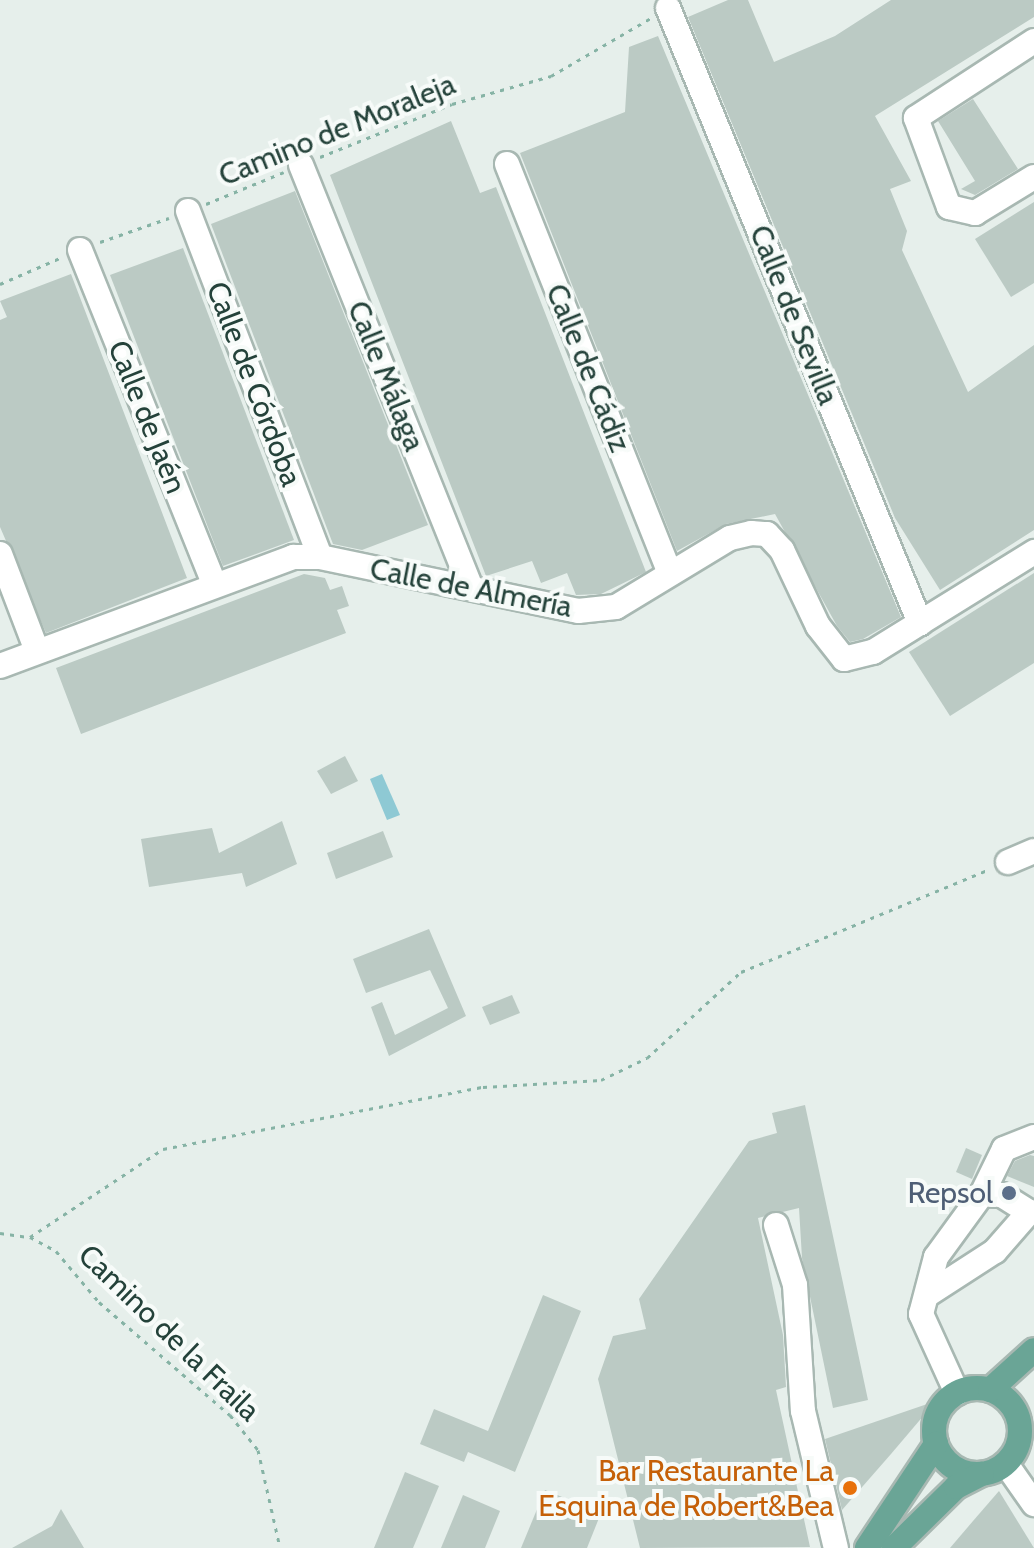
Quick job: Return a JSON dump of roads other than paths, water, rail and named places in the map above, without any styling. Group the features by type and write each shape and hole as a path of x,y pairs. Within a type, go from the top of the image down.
{"main road":[{"path":"990,1390 1034,1350"},
{"path":"875,1545 936,1444 936,1419 957,1393 990,1390 1005,1398 1020,1427"},
{"path":"875,1545 956,1487 1006,1464 1020,1427 1034,1406"},
{"path":"936,1444 950,1465 976,1477"}],"street":[{"name":"Calle de Sevilla","path":"668,8 920,623"},
{"path":"1034,41 916,118 949,207 975,213 1034,177"},
{"name":"Calle de Cádiz","path":"507,164 669,572"},
{"name":"Calle Málaga","path":"301,165 471,587"},
{"name":"Calle de Córdoba","path":"188,211 320,557"},
{"name":"Calle de Jaén","path":"80,250 214,584"},
{"name":"Calle de Almería","path":"0,666 293,557 320,557 578,611 616,607 669,572 730,538 767,534 818,626 844,659 873,652 1034,552"},
{"path":"0,554 37,651"},
{"path":"1008,862 1034,851"},
{"path":"957,1393 921,1314 936,1257 982,1194 1004,1149 1034,1137"},
{"path":"927,1295 995,1251 1032,1210 1002,1195 982,1194"},
{"path":"776,1225 797,1298 803,1411 836,1548"},
{"path":"1006,1464 1034,1504"},
{"path":"911,1548 976,1477"}],"water":[{"path":"382,774 400,815 387,820 370,779"}],"place":[{"name":"Repsol","path":"1009,1193"},
{"name":"Bar Restaurante La Esquina de Robert&Bea","path":"850,1488"}]}
